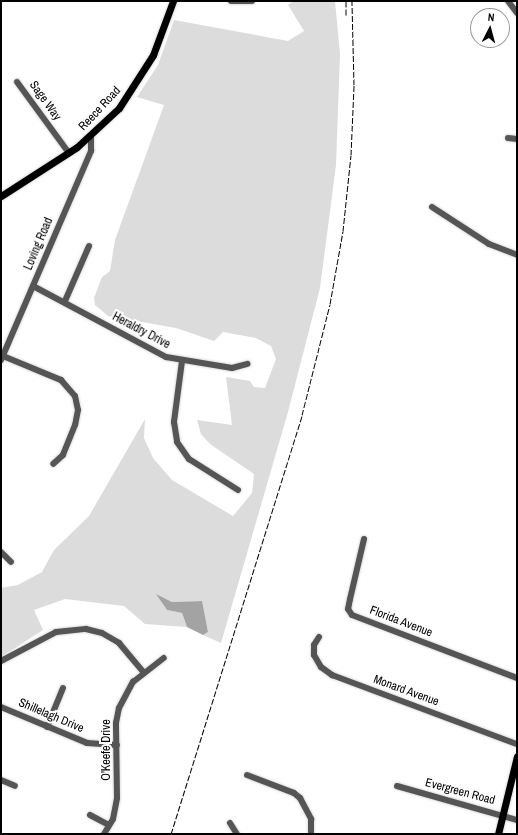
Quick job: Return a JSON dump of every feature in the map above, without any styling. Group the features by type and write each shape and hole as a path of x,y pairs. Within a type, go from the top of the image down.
{"main road":[{"name":"Reece Road","path":"1,196 69,153 91,136 118,108 141,77 158,44 173,1"},
{"path":"498,834 517,756"}],"street":[{"path":"231,1 252,1"},
{"path":"508,1 517,13"},
{"name":"Sage Way","path":"17,82 69,153"},
{"name":"Loving Road","path":"2,358 91,151 91,136"},
{"path":"508,138 517,139"},
{"path":"432,207 488,244 517,255"},
{"path":"65,301 89,246"},
{"name":"Heraldry Drive","path":"33,286 65,301 159,354 182,361 232,368 247,364"},
{"path":"2,358 61,380 75,396 78,410 76,425 63,455 53,464"},
{"path":"182,361 174,422 177,442 189,459 238,490"},
{"name":"Florida Avenue","path":"364,539 349,604 352,615 517,678"},
{"path":"1,552 11,562"},
{"path":"1,661 56,632 86,629 102,633 119,643 144,673"},
{"name":"Monard Avenue","path":"319,637 314,645 314,655 321,666 332,675 517,744"},
{"name":"O'Keefe Drive","path":"104,834 110,825 117,798 117,718 122,701 133,682 164,658"},
{"path":"46,726 63,688"},
{"name":"Shillelagh Drive","path":"1,707 87,743 117,745"},
{"path":"246,776 294,793 300,798 311,819 311,834"},
{"path":"1,780 15,786"},
{"name":"Evergreen Road","path":"396,786 517,820"},
{"path":"90,815 110,825"},
{"path":"230,823 237,834"}],"shaded area":[{"path":"294,1 335,1 340,54 336,165 320,288 288,412 221,643 203,635 208,632 201,601 172,602 157,595 167,610 182,613 187,627 145,624 124,606 65,599 34,610 43,630 1,657 1,588 18,585 42,572 54,550 89,516 145,419 144,438 153,458 172,480 233,516 252,493 254,474 210,444 201,434 197,420 232,425 226,377 250,381 254,387 265,388 276,359 271,346 256,338 223,332 214,341 176,328 108,316 95,305 94,298 102,277 110,271 115,240 164,105 137,97 158,65 174,20 288,41 304,31 288,5"},
{"path":"156,594 172,602 202,601 208,632 203,635 187,627 182,613 167,610"}],"railway":[{"path":"346,1 346,17"},
{"path":"171,834 302,415 330,304 343,231 351,155 354,85 352,1"}]}
